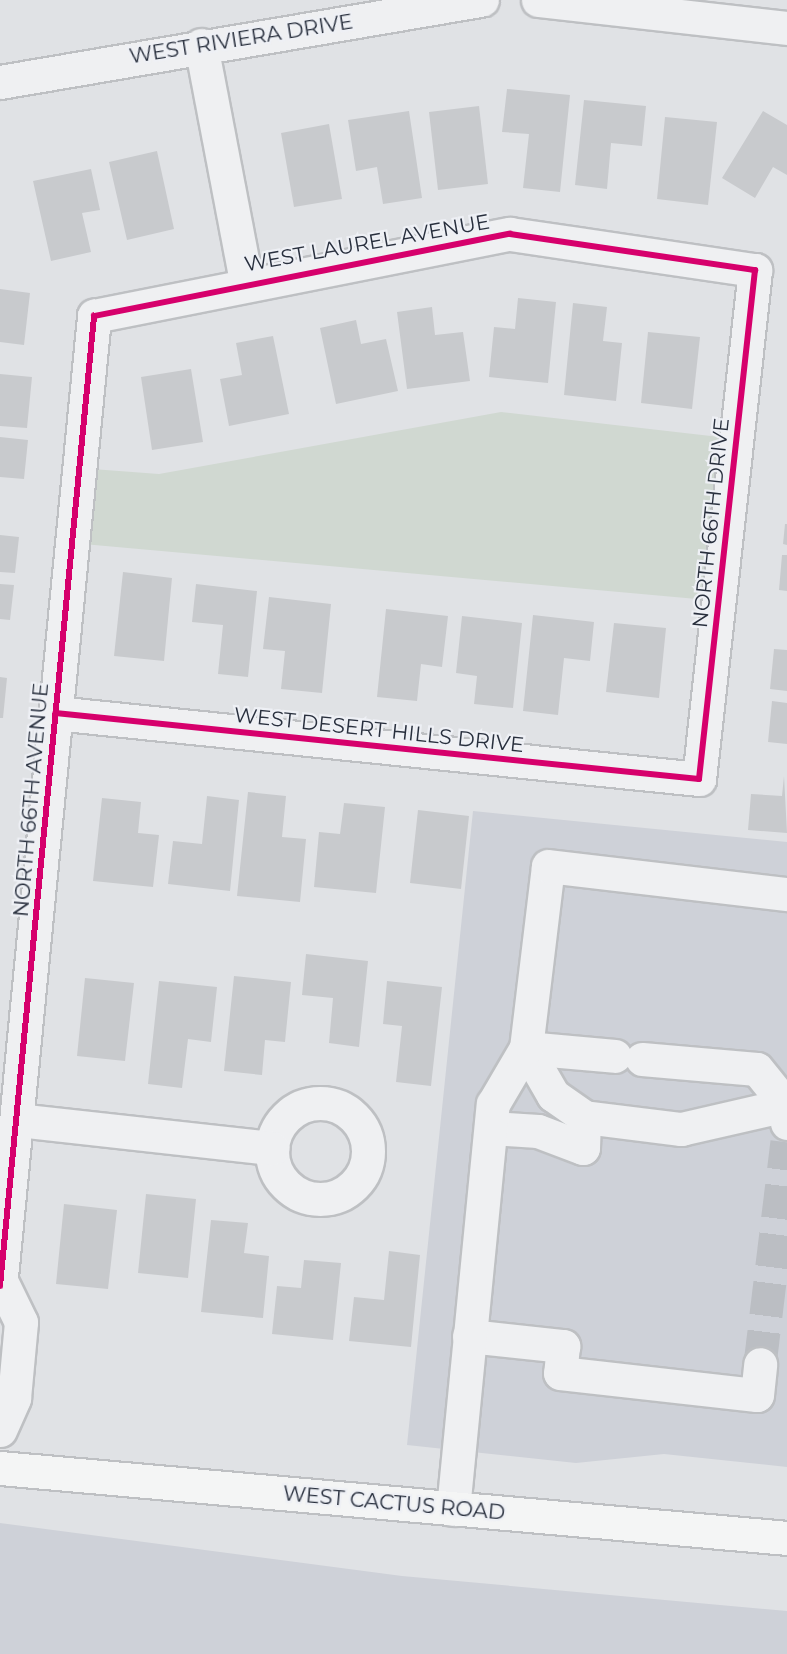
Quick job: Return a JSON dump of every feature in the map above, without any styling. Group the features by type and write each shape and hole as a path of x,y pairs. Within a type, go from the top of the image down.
{"main road":[{"name":"WEST CACTUS ROAD","path":"0,1468 787,1538"}],"street":[{"name":"WEST RIVIERA DRIVE","path":"0,82 201,45 482,0"},
{"path":"538,0 786,20"},
{"path":"201,45 246,282"},
{"name":"WEST LAUREL AVENUE","path":"94,316 246,282 510,234 755,270"},
{"name":"NORTH 66TH DRIVE","path":"699,778 755,270"},
{"name":"NORTH 66TH AVENUE","path":"0,1430 14,1398 21,1322 1,1285 94,316"},
{"name":"WEST DESERT HILLS DRIVE","path":"56,713 699,778"},
{"path":"453,1509 493,1104 526,1048 548,866 787,894"},
{"path":"491,1128 584,1132 681,1129 786,1114 757,1069 526,1048"},
{"path":"526,1048 553,1095 584,1132"},
{"path":"17,1120 272,1148"},
{"path":"469,1336 563,1346 560,1373 757,1395 760,1364"}],"shaded area":[{"path":"501,412 737,439 719,601 72,543 79,468 159,474"},
{"path":"473,811 787,842 787,1467 664,1454 576,1463 407,1445"},
{"path":"0,1523 402,1576 787,1611 787,1654 0,1654"}],"building":[{"path":"507,89 570,95 560,192 523,188 529,134 502,132"},
{"path":"584,100 646,106 642,146 611,143 607,189 575,185"},
{"path":"479,106 488,184 438,190 429,112"},
{"path":"409,111 422,198 383,204 377,167 356,171 348,120"},
{"path":"763,111 787,125 787,175 773,167 755,198 722,178"},
{"path":"665,117 717,122 708,205 657,199"},
{"path":"329,124 342,199 294,207 281,133"},
{"path":"157,151 174,229 127,240 109,162"},
{"path":"91,169 100,210 82,213 91,252 51,261 33,181"},
{"path":"0,289 30,293 24,345 0,342"},
{"path":"518,298 556,302 548,383 489,377 494,327 515,329"},
{"path":"573,303 607,307 603,341 622,343 616,401 564,395"},
{"path":"432,307 435,335 463,332 470,381 407,389 397,312"},
{"path":"356,320 361,344 386,339 398,391 336,404 320,328"},
{"path":"648,332 700,337 692,409 641,403"},
{"path":"273,336 289,414 229,426 220,379 242,375 236,343"},
{"path":"191,369 203,442 152,450 141,377"},
{"path":"0,374 32,377 27,428 0,426"},
{"path":"0,437 28,440 24,479 0,477"},
{"path":"785,524 787,524 787,545 783,544"},
{"path":"0,535 19,537 15,573 0,572"},
{"path":"782,555 787,555 787,591 779,590"},
{"path":"123,572 172,578 164,661 114,656"},
{"path":"0,584 14,585 10,620 0,619"},
{"path":"196,584 257,591 248,677 218,674 223,625 192,622"},
{"path":"269,597 331,604 322,693 281,689 285,651 263,649"},
{"path":"386,609 448,616 442,667 421,664 417,701 377,697"},
{"path":"533,615 594,622 590,661 564,658 558,715 523,711"},
{"path":"462,616 522,623 513,708 474,704 477,676 456,673"},
{"path":"614,623 666,628 659,698 606,692"},
{"path":"774,649 787,650 787,691 770,689"},
{"path":"0,677 7,678 3,718 0,718"},
{"path":"772,701 787,703 787,744 768,742"},
{"path":"784,776 787,833 748,830 751,794 782,796"},
{"path":"248,792 286,796 282,837 306,839 300,902 237,896"},
{"path":"207,796 239,800 230,891 168,884 173,841 202,844"},
{"path":"102,798 141,802 138,833 159,835 153,887 93,881"},
{"path":"344,803 385,807 376,893 314,887 319,832 340,834"},
{"path":"418,810 469,816 461,889 410,883"},
{"path":"306,954 368,961 359,1047 329,1043 333,998 302,995"},
{"path":"234,976 291,982 285,1042 265,1040 262,1075 224,1071"},
{"path":"85,978 134,983 125,1061 77,1056"},
{"path":"159,981 217,987 211,1042 188,1039 182,1088 148,1084"},
{"path":"387,981 442,987 431,1086 396,1082 402,1026 383,1024"},
{"path":"146,1194 196,1199 188,1278 138,1273"},
{"path":"64,1204 117,1210 108,1289 56,1284"},
{"path":"211,1220 248,1223 244,1253 269,1256 263,1318 201,1312"},
{"path":"389,1251 420,1255 411,1347 349,1341 354,1297 384,1300"},
{"path":"304,1260 341,1263 333,1340 272,1334 277,1286 301,1288"}],"tunnel":[{"path":"760,1364 787,1142"}],"cycle path":[{"path":"0,1286 94,316 510,234 755,270 699,779 55,713"}]}
